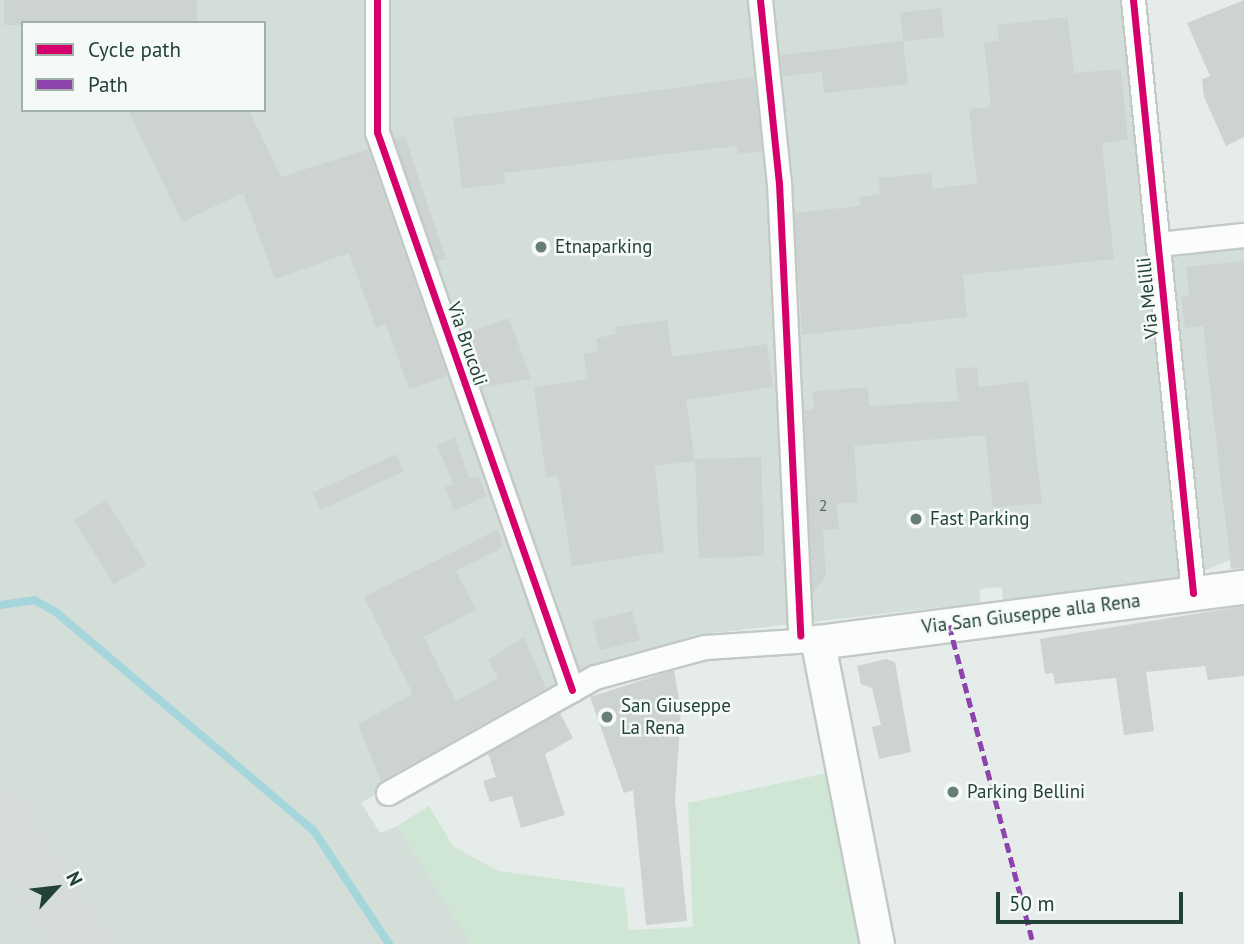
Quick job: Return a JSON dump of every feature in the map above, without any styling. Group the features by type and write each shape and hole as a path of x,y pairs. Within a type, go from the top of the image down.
{"main road":[{"name":"Via San Giuseppe alla Rena","path":"809,639 1244,587"},
{"path":"809,639 877,944"}],"street":[{"name":"Via Brucoli","path":"377,0 372,90 377,132 572,690"},
{"path":"760,0 779,183 809,639"},
{"name":"Via Melilli","path":"1133,0 1193,593"},
{"path":"1158,244 1244,235"},
{"name":"Via San Giuseppe alla Rena","path":"388,793 572,690 674,654 809,639"}],"shaded area":[{"path":"0,0 1145,0 1172,256 1244,248 1244,554 1163,588 1003,602 1002,587 980,589 980,603 696,635 584,670 361,803 380,833 397,826 472,944 0,944"}],"green space":[{"path":"827,773 860,944 472,944 397,826 429,806 453,846 498,871 624,888 629,930 693,927 688,803"}],"building":[{"path":"4,0 197,0 197,21 21,21 21,25 4,25"},
{"path":"1244,0 1244,137 1226,146 1204,97 1202,79 1210,76 1187,23"},
{"path":"941,8 944,37 903,41 900,12"},
{"path":"1068,17 1074,73 1121,69 1128,140 1102,143 1114,259 963,275 967,317 802,335 794,213 860,206 859,197 880,194 878,178 931,173 933,189 977,183 969,109 991,107 984,43 999,41 997,25"},
{"path":"903,41 908,84 824,93 822,72 783,76 781,55"},
{"path":"754,77 762,151 738,154 737,146 504,173 505,184 462,188 453,118"},
{"path":"129,112 250,112 281,177 368,149 447,376 409,389 386,324 376,328 349,253 275,279 243,193 182,222"},
{"path":"405,136 446,259 437,261 394,139"},
{"path":"1244,261 1244,568 1231,569 1203,326 1185,328 1181,297 1189,296 1186,267"},
{"path":"509,318 531,379 481,388 463,334"},
{"path":"667,320 672,357 767,344 773,387 686,400 695,461 655,466 664,552 572,566 558,476 546,478 534,387 588,379 583,354 598,351 596,338 616,334 615,327"},
{"path":"977,367 979,387 1028,381 1042,503 993,508 985,435 854,446 858,502 837,504 839,529 823,530 826,576 812,593 804,410 814,410 813,391 868,387 869,406 958,401 955,369"},
{"path":"455,437 469,479 479,476 486,496 454,511 445,487 454,484 437,446"},
{"path":"396,454 404,471 321,510 313,493"},
{"path":"761,457 764,556 698,558 695,459"},
{"path":"106,500 146,564 114,585 74,520"},
{"path":"498,529 503,547 456,571 476,610 424,637 456,701 498,678 488,660 524,637 546,688 381,781 358,724 413,694 364,597"},
{"path":"1244,606 1244,676 1208,680 1205,666 1146,672 1154,731 1124,735 1116,678 1055,684 1053,673 1045,674 1040,639"},
{"path":"632,611 640,640 600,651 592,622"},
{"path":"886,659 895,662 911,752 879,759 872,727 881,725 872,688 861,684 857,666"},
{"path":"674,670 681,711 675,800 687,921 646,925 633,790 624,793 590,697"},
{"path":"560,713 573,738 545,754 565,815 521,828 512,796 490,802 483,781 496,777 488,753"}],"waterway":[{"path":"0,605 34,600 57,613 314,831 389,944"}],"taxiway":[{"path":"0,818 82,944"}],"marked path":[{"path":"949,625 1033,944"}],"cycle path":[{"path":"377,0 377,132 572,690"},
{"path":"760,0 779,183 800,636"},
{"path":"1133,0 1193,593"}],"place":[{"name":"Etnaparking","path":"541,247"},
{"name":"Fast Parking","path":"916,519"},
{"name":"San Giuseppe La Rena","path":"607,717"},
{"name":"Parking Bellini","path":"953,792"}]}
